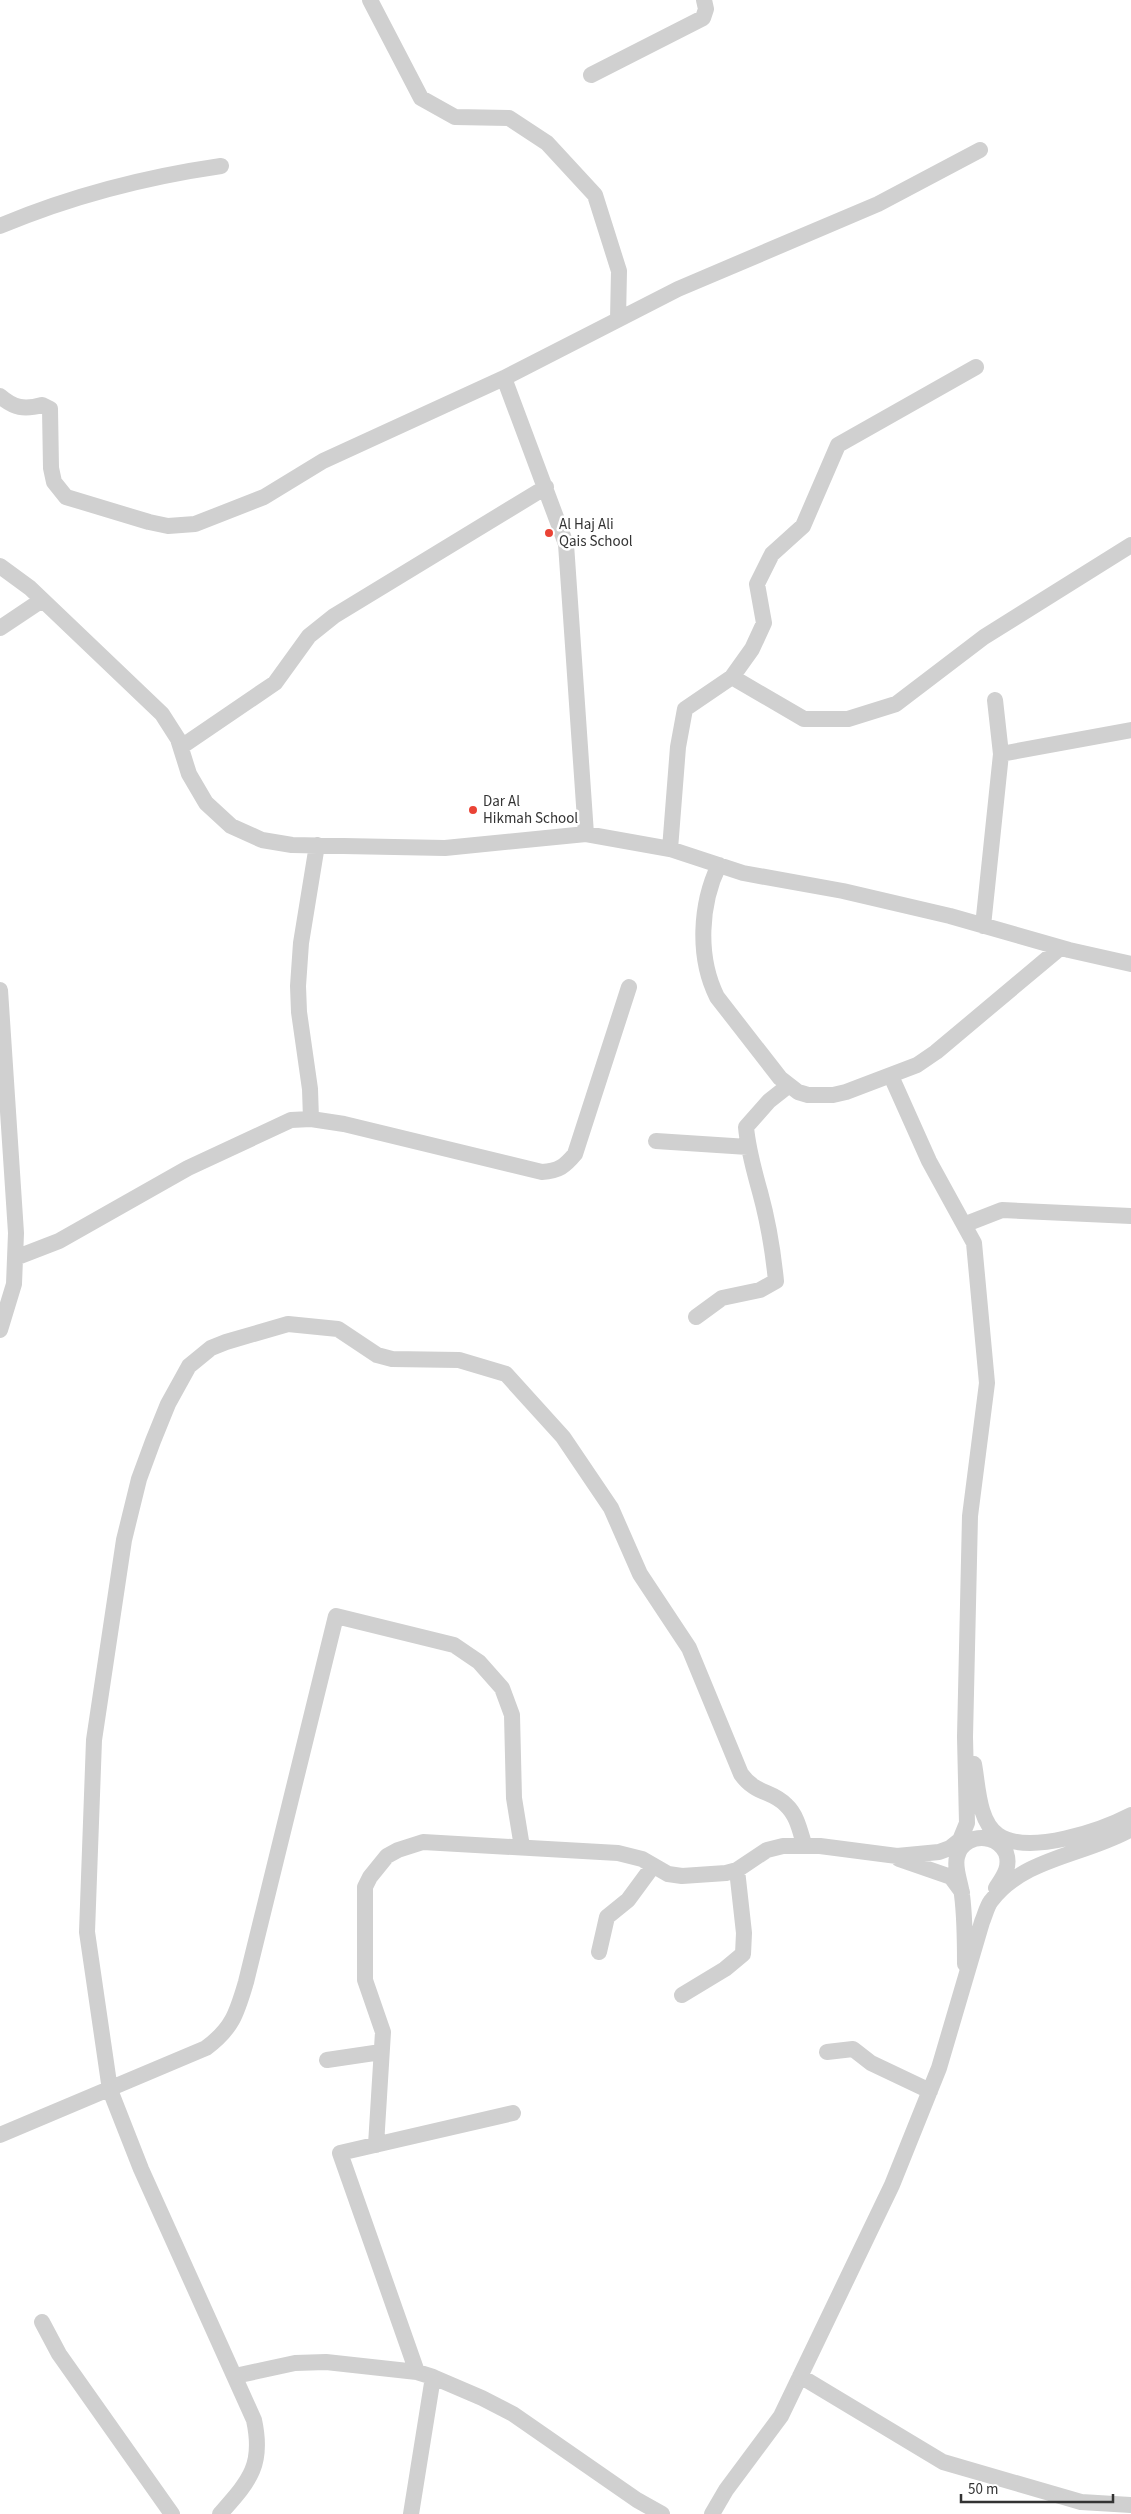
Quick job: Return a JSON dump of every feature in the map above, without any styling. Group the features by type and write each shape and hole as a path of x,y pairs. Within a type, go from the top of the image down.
{"street":[{"path":"370,0 421,98 455,117 508,118 547,143 595,195 619,271 618,319"},
{"path":"591,75 703,18 706,9 704,0"},
{"path":"0,396 16,407 29,409 42,404 50,409 51,468 54,482 66,498 149,522 185,526 195,524 264,496 323,461 504,378 678,289 878,204 980,150"},
{"path":"0,226 107,189 151,178 221,166"},
{"path":"670,849 678,747 686,710 732,677 752,649 764,623 757,584 772,554 802,526 838,445 976,367"},
{"path":"504,378 566,544 586,834"},
{"path":"181,747 270,687 309,636 334,616 546,487"},
{"path":"732,677 804,719 848,719 896,704 984,637 1131,545"},
{"path":"0,566 42,600 162,714 171,726 181,747 196,789 212,809 231,826 246,834 270,842 317,846 445,848 586,834 670,849 744,873 843,891 983,926 1060,948 1131,964"},
{"path":"0,628 42,600"},
{"path":"983,926 1001,754 995,700"},
{"path":"1001,754 1131,730"},
{"path":"311,1119 310,1089 299,1012 298,986 301,943 317,846"},
{"path":"719,865 712,880 705,912 705,958 711,984 717,997 788,1086 808,1095 833,1095 891,1076 917,1065 930,1057 1060,948"},
{"path":"15,1258 59,1241 188,1168 291,1120 311,1119 344,1124 542,1172 554,1171 563,1167 575,1154 628,987"},
{"path":"0,990 16,1232 14,1284 0,1330"},
{"path":"885,1855 938,1852 950,1848 960,1840 967,1823 965,1709 970,1516 987,1383 974,1243 966,1224 929,1161 891,1076"},
{"path":"696,1317 722,1298 760,1290 776,1281 773,1251 748,1147 746,1127 769,1101 788,1086"},
{"path":"656,1141 748,1147"},
{"path":"966,1224 1002,1210 1131,1216"},
{"path":"220,2514 250,2475 256,2464 258,2451 254,2420 141,2169 110,2090 87,1932 94,1740 124,1540 139,1479 152,1441 180,1380 199,1356 226,1342 288,1324 338,1329 378,1355 392,1359 460,1360 506,1374 562,1437 611,1508 640,1574 689,1648 741,1774 755,1789 785,1803 796,1819 804,1844"},
{"path":"0,2135 206,2048 220,2038 231,2025 246,1982 336,1616 454,1645 480,1662 502,1688 512,1715 514,1798 522,1847"},
{"path":"965,1709 982,1808 988,1822 998,1835 1016,1841 1059,1840 1094,1832 1131,1815"},
{"path":"990,1902 1008,1882 1024,1871 1101,1844 1131,1829"},
{"path":"712,2514 726,2490 781,2416 892,2185 930,2091 965,1981 990,1902 1006,1873 1008,1865 1004,1849 991,1839 973,1839 960,1850 956,1867 962,1893 965,1981"},
{"path":"376,2145 383,2032 365,1980 364,1895 370,1877 387,1856 398,1850 423,1842 624,1854 642,1859 668,1874 682,1876 737,1870 767,1850 804,1844 885,1855 946,1875 957,1884 962,1893"},
{"path":"599,1952 608,1917 628,1900 653,1866"},
{"path":"682,1995 725,1969 743,1954 744,1933 737,1870"},
{"path":"827,2052 853,2049 871,2063 930,2091"},
{"path":"328,2060 381,2052"},
{"path":"411,2514 425,2374 340,2153 513,2113"},
{"path":"42,2322 59,2354 172,2514"},
{"path":"235,2376 294,2363 326,2362 425,2374 482,2398 513,2414 637,2500 662,2514"},
{"path":"800,2376 942,2462 1081,2502 1131,2505"}],"place":[{"name":"Al Haj Ali Qais School","path":"549,533"},
{"name":"Dar Al Hikmah School","path":"473,810"}]}
